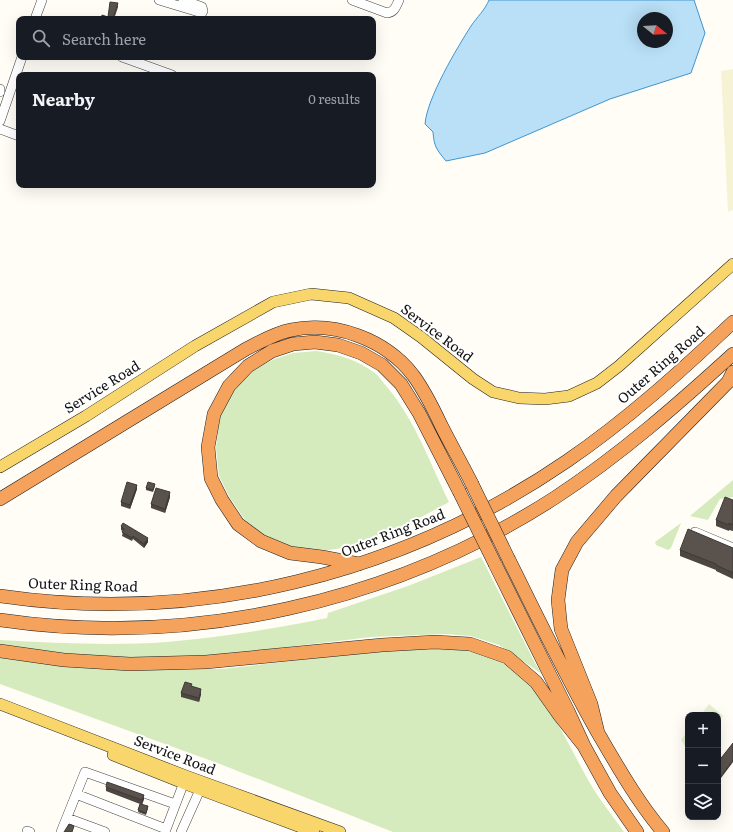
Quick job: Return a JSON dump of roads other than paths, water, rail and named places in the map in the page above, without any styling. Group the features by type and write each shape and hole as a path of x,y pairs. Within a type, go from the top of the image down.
{"highway":[{"name":"Outer Ring Road","path":"0,596 71,603 129,604 178,602 275,587 317,577 361,564 410,546 462,523 516,494 549,473 596,440 649,398 733,322"},
{"path":"0,499 252,346 268,338 290,330 315,327 342,330 367,339 391,353 412,374 432,405 583,709 638,800 663,832"},
{"path":"361,564 290,553 261,541 238,524 222,500 211,478 208,447 214,414 229,386 248,366 272,351 293,344 315,342 338,345 361,353 382,365 401,384 419,413 459,491 584,746 610,793 637,832"},
{"path":"0,620 55,626 93,628 158,626 202,622 249,616 294,607 351,592 394,577 472,544 507,526 555,497 588,475 638,437 691,393 733,354"},
{"path":"598,733 591,704 561,629 558,600 562,570 577,542 611,502 728,382 733,372"},
{"path":"0,651 64,660 130,664 206,662 382,645 435,642 470,644 507,657 536,682 584,746"}],"main road":[{"name":"Service Road","path":"0,467 86,416 195,346 273,302 311,294 349,298 394,318 421,337 473,379 494,392 519,398 545,399 569,396 597,383 619,366 733,264"},
{"name":"Service Road","path":"0,704 314,832"},
{"name":"Service Road","path":"0,713 88,741"},
{"name":"Service Road","path":"201,786 340,832"}],"street":[{"path":"36,16 42,0"},
{"path":"159,0 202,13 203,9 199,3 183,0"},
{"path":"352,0 387,13 391,13 399,0"},
{"path":"18,72 21,60"},
{"path":"130,60 164,72"},
{"path":"0,121 16,81"},
{"path":"0,130 16,135"},
{"path":"694,532 733,548"},
{"path":"61,832 86,772 175,804"},
{"path":"76,794 165,830 185,779"},
{"path":"181,832 201,786"},
{"path":"67,818 105,832"}],"water":[{"path":"489,0 694,0 705,33 691,73 610,99 485,153 446,161 436,148 433,132 425,124 427,113 437,87 451,60 471,26"}]}
